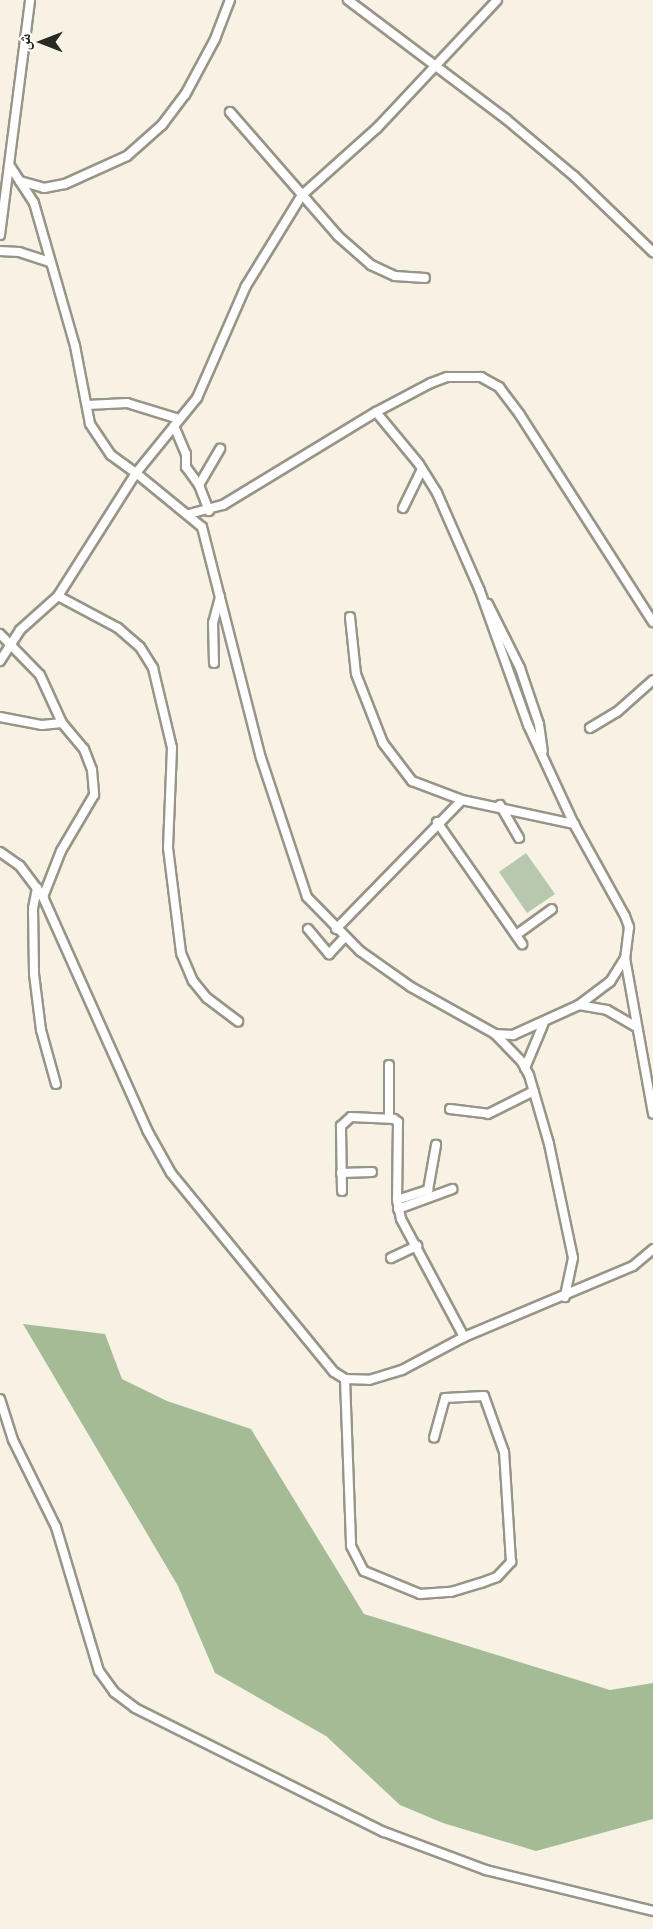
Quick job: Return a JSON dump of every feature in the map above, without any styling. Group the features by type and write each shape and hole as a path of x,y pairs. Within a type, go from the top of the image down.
{"street":[{"path":"0,235 30,0"},
{"path":"20,181 45,188 65,184 127,156 162,124 185,95 215,39 230,0"},
{"path":"348,0 437,67 574,176 653,252"},
{"path":"0,662 20,630 58,596 136,473 197,398 246,286 302,195 377,128 437,67 497,0"},
{"path":"230,112 302,195 371,266 395,276 425,278"},
{"path":"10,166 34,203 49,262 75,346 90,424 123,466 136,473 189,514 206,534 261,758 298,876 307,897 345,937 411,987 495,1035 525,1068 534,1091 573,1258 565,1297"},
{"path":"0,251 19,252 49,262"},
{"path":"189,514 209,511 376,412 447,377 466,375 491,380 520,415 653,622"},
{"path":"87,405 127,403 177,422"},
{"path":"376,412 422,469 480,591 501,625 520,668 539,724 545,763"},
{"path":"177,422 186,454 186,467 199,485 209,511"},
{"path":"199,485 220,449"},
{"path":"403,508 422,469"},
{"path":"480,591 508,674 545,763 574,824 626,916 629,927 625,958 610,982 579,1005 543,1024 513,1035 495,1035"},
{"path":"58,596 118,628 140,647 153,668 172,748 168,848 181,953 193,981 207,998 238,1021"},
{"path":"214,663 213,623 220,596"},
{"path":"350,617 356,674 383,743 411,782 462,800 500,806 574,824"},
{"path":"0,634 40,675 62,723 88,758 94,795 61,851 43,897"},
{"path":"590,728 617,712 653,680"},
{"path":"0,717 42,725 62,723"},
{"path":"336,928 437,822 462,800"},
{"path":"500,806 519,838"},
{"path":"437,822 522,944"},
{"path":"0,852 20,866 43,897 147,1130 171,1173 334,1372 345,1379 384,1377 464,1337 565,1297 633,1266 653,1249"},
{"path":"37,888 33,908 34,974 41,1030 56,1084"},
{"path":"516,935 552,909"},
{"path":"308,929 329,954 345,937"},
{"path":"625,958 631,973 636,1027 653,1113"},
{"path":"579,1005 607,1010 636,1027"},
{"path":"525,1068 543,1024"},
{"path":"389,1065 389,1117"},
{"path":"450,1108 488,1114 534,1091"},
{"path":"342,1191 340,1133 347,1119 389,1117 398,1122 397,1205 464,1337"},
{"path":"397,1205 428,1190 436,1145"},
{"path":"341,1173 372,1172"},
{"path":"397,1205 452,1189"},
{"path":"391,1258 417,1246"},
{"path":"345,1379 351,1546 364,1571 420,1594 451,1592 481,1583 498,1577 511,1562 504,1452 484,1396 445,1398 434,1438"},
{"path":"0,1399 13,1440 56,1527 99,1671 119,1696 135,1708 384,1832 486,1870 653,1911"}],"green space":[{"path":"526,853 555,894 527,913 499,872"},
{"path":"23,1324 105,1334 122,1379 167,1401 251,1429 364,1614 610,1690 653,1683 653,1819 536,1851 443,1823 400,1805 326,1736 215,1673 178,1586"}]}
